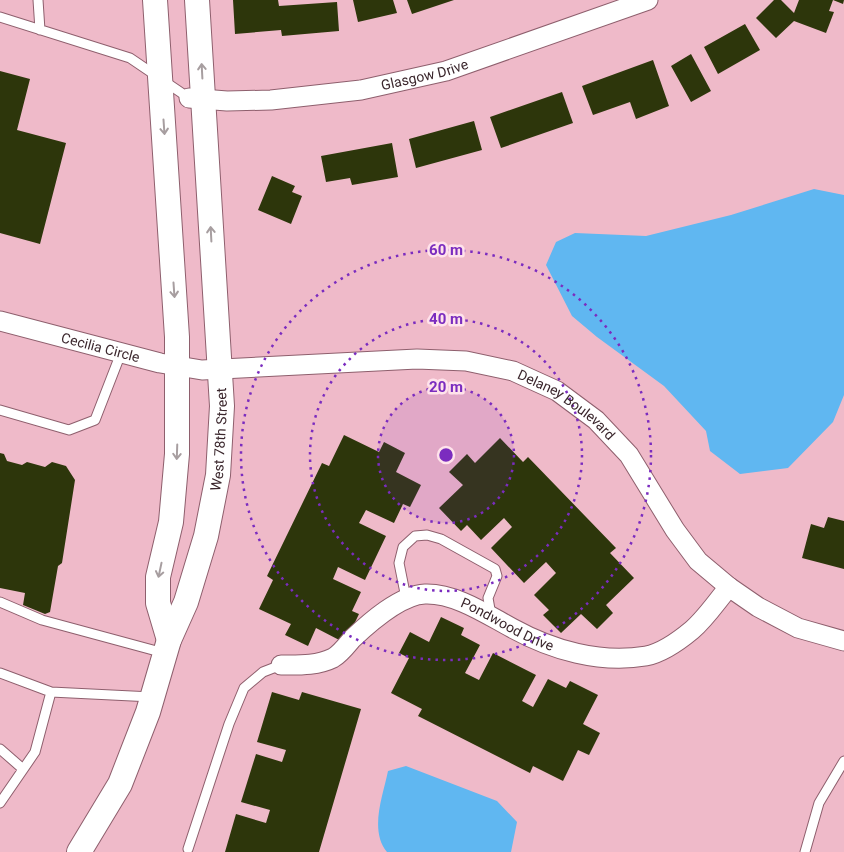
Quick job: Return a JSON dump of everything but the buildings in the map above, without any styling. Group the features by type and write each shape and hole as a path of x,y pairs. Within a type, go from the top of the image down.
{"street":[{"path":"155,0 178,366 177,454 171,522 158,577 158,603 168,646"},
{"name":"West 78th Street","path":"79,852 120,784 152,697 168,646 186,602 206,536 216,484 222,406 211,370 196,99 197,0"},
{"name":"Glasgow Drive","path":"196,99 262,100 361,90 437,73 648,0"},
{"name":"Cecilia Circle","path":"0,321 121,353 178,366 211,370"},
{"name":"Delaney Boulevard","path":"211,370 417,359 466,361 513,371 557,391 596,420 629,455 675,530 698,561 758,607 798,628 844,640"},
{"name":"Pondwood Drive","path":"281,665 308,665 334,658 367,624 406,598 423,594 443,595 492,617 521,634 561,650 605,658 648,656 671,645 692,630 729,586"}],"lane":[{"path":"38,0 40,30"},
{"path":"0,17 130,58 160,79 196,99"},
{"path":"0,410 70,430 95,420 121,353"},
{"path":"406,598 399,563 403,547 415,536 427,535 441,539 495,569 497,576 488,598 492,617"},
{"path":"0,602 42,620 168,646"},
{"path":"188,849 244,688 262,672 281,665"},
{"path":"0,673 50,692 152,697"},
{"path":"0,803 35,752 50,692"},
{"path":"0,748 23,769"},
{"path":"805,852 819,802 844,761"}],"water":[{"path":"814,189 844,195 844,395 833,422 788,468 740,474 710,451 706,431 664,386 597,337 572,316 546,265 556,242 575,233 646,236 731,215"},
{"path":"406,766 497,801 517,822 511,852 387,852 379,834 378,823 381,802 388,771"}]}
